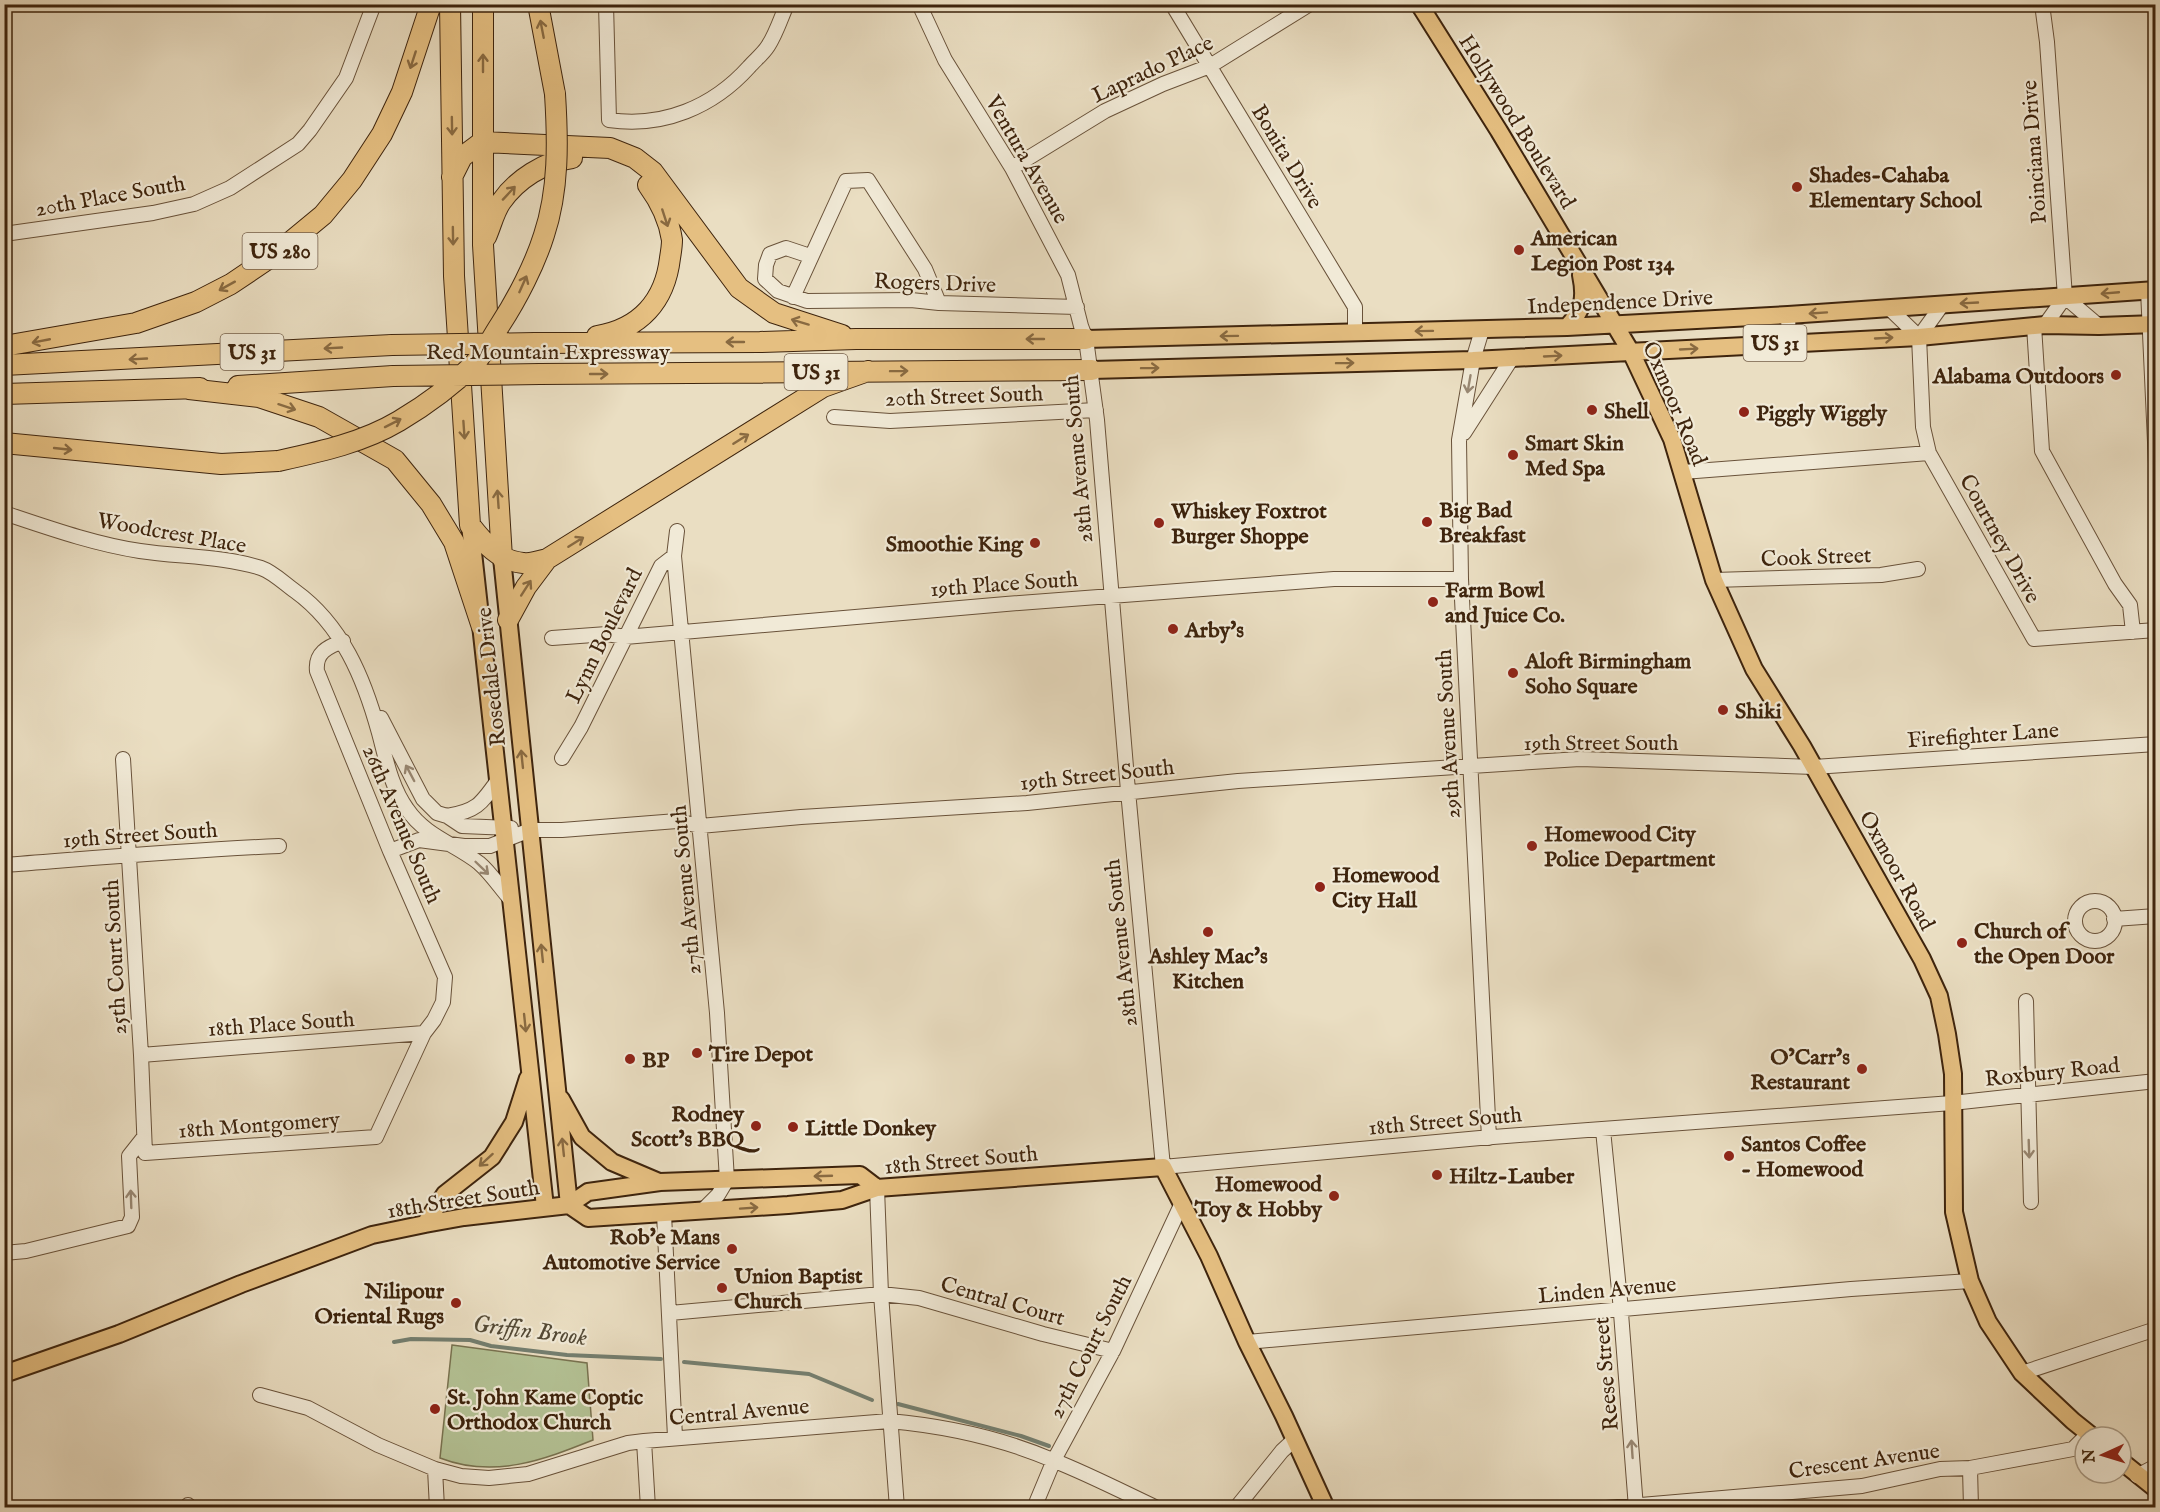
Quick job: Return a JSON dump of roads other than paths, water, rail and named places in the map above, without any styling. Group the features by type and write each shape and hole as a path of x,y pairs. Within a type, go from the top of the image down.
{"highway":[{"name":"US 280","path":"4,346 136,323 196,302 231,284 277,253 323,215 352,180 382,134 402,92 431,4"},
{"name":"Rosedale Drive","path":"450,4 454,276 470,525"},
{"name":"Rosedale Drive","path":"483,4 483,245 502,558"},
{"path":"4,443 221,464 278,461 363,438 398,422 436,396 476,362 515,301 544,235 556,177 557,124 555,94 538,4"},
{"path":"452,177 462,157 482,142 610,148 636,158 653,172 739,288 778,315 856,339"},
{"path":"483,245 500,203 524,177 564,159 582,157 609,162 632,171 648,185 660,202 672,240 668,279 651,308 632,325 615,333 554,343"},
{"name":"Red Mountain Expressway","path":"4,364 392,345 856,339 1086,339"},
{"name":"Red Mountain Expressway","path":"4,394 189,389 393,376 1092,370"},
{"path":"470,525 484,543 502,558 525,564 547,559 824,387 868,371"},
{"path":"189,389 260,397 319,417 394,460 431,504 454,542 482,627"},
{"path":"508,620 526,587 547,559"}],"main road":[{"name":"Hollywood Boulevard","path":"1419,4 1614,324"},
{"path":"1567,327 1578,315 1585,294 1578,263"},
{"name":"Independence Drive","path":"1086,339 1567,327 1788,315 2152,290"},
{"name":"Oxmoor Road","path":"1614,324 1631,352 1672,440 1714,580 1754,669 1814,767 1922,959 1939,996 1953,1074 1954,1212 1970,1281 1988,1322 2022,1373 2076,1425"},
{"name":"US 31","path":"1092,370 1473,360 1919,337 2039,325 2153,324"},
{"name":"Rosedale Drive","path":"470,525 544,1207"},
{"name":"Rosedale Drive","path":"502,558 568,1205"},
{"path":"425,1224 445,1194 492,1157 514,1122 530,1072"},
{"path":"557,1092 582,1137 612,1162 660,1182"},
{"name":"18th Street South","path":"4,1374 119,1334 241,1284 372,1235 425,1224 568,1205 588,1218 664,1214 842,1200 877,1188 1162,1167"},
{"name":"28th Avenue South","path":"1162,1167 1209,1256 1326,1508"},
{"path":"568,1205 588,1192 660,1182 860,1175 877,1188"},
{"path":"2133,1472 2156,1489"}],"street":[{"name":"20th Place South","path":"4,234 153,213 194,204 230,188 298,144 310,130 346,78 374,4"},
{"path":"606,4 609,120 627,123 664,119 692,110 721,94 768,46 787,4"},
{"name":"Ventura Avenue","path":"919,4 945,60 1012,168 1068,276 1086,339"},
{"name":"Bonita Drive","path":"1172,4 1355,308 1355,333"},
{"name":"Laprado Place","path":"1012,168 1106,111 1163,84 1210,66 1310,4"},
{"name":"Poinciana Drive","path":"2042,4 2047,42 2065,297"},
{"path":"810,256 786,248 770,254 765,279 777,291 793,297 846,181 868,180 925,269 939,303"},
{"path":"2152,290 2156,464"},
{"name":"Rogers Drive","path":"793,297 807,301 911,300 939,303 1077,307"},
{"path":"2099,326 2065,297 2039,325 2042,451 2115,584 2130,606 2133,632"},
{"path":"1889,308 1919,337 1942,305"},
{"path":"1788,315 1789,343"},
{"name":"29th Avenue South","path":"1482,330 1473,360 1459,440 1461,579 1489,1138"},
{"name":"Courtney Drive","path":"1919,337 1923,427 1929,453 2034,639 2156,630"},
{"name":"28th Avenue South","path":"1086,339 1096,410 1162,1167"},
{"path":"1459,440 1512,358"},
{"name":"20th Street South","path":"834,417 890,421 1096,410"},
{"path":"1683,472 1929,453"},
{"name":"Woodcrest Place","path":"4,513 102,543 165,554 226,560 264,569 311,603 343,641 369,695"},
{"name":"Lynn Boulevard","path":"562,758 581,727 661,566 674,556 677,531"},
{"name":"27th Avenue South","path":"674,556 717,1013 727,1180"},
{"name":"Cook Street","path":"1714,580 1881,575 1918,569"},
{"name":"19th Place South","path":"552,638 607,634 625,637 1334,579 1461,579"},
{"name":"26th Avenue South","path":"343,641 319,654 316,662 317,671 390,851 445,977 443,1002 424,1034"},
{"path":"369,695 423,799 437,813 447,816 466,813 483,801 498,780"},
{"path":"369,695 387,765 397,793 414,819 424,829 480,864 512,901"},
{"name":"Firefighter Lane","path":"1814,767 2156,744"},
{"name":"25th Court South","path":"123,759 145,1153"},
{"name":"19th Street South","path":"447,816 462,825 504,833 677,821 700,826 801,817 1027,803 1128,791 1345,773 1580,759 1814,767"},
{"path":"390,851 418,840 464,846 490,846 504,833"},
{"name":"19th Street South","path":"4,865 279,846"},
{"path":"2114,919 2156,916"},
{"path":"2026,1001 2031,1202"},
{"name":"18th Place South","path":"141,1055 424,1034"},
{"name":"18th Montgomery","path":"145,1153 376,1137 424,1034"},
{"name":"Roxbury Road","path":"1952,1103 2156,1081"},
{"name":"18th Street South","path":"1162,1167 1489,1138 1952,1103"},
{"name":"Reese Street","path":"1603,1130 1636,1506"},
{"path":"4,1253 26,1251 128,1226 132,1217 129,1156 144,1137"},
{"path":"702,1211 718,1196 727,1180"},
{"path":"877,1188 881,1294 897,1508"},
{"name":"27th Court South","path":"1034,1508 1054,1460 1113,1351 1182,1203"},
{"path":"664,1214 675,1437"},
{"name":"Linden Avenue","path":"1247,1342 1851,1288 1970,1281"},
{"name":"Central Court","path":"670,1313 881,1294 919,1298 1043,1334 1113,1351"},
{"path":"2022,1373 2156,1329"},
{"name":"Central Avenue","path":"260,1395 308,1408 378,1445 435,1469 461,1476 489,1478 528,1474 628,1443 675,1437 889,1421 927,1424 1019,1447 1054,1460 1156,1508"},
{"path":"1236,1508 1282,1451 1295,1439"},
{"path":"644,1441 648,1508"},
{"name":"Crescent Avenue","path":"1606,1508 1862,1486 1940,1469 1970,1468 2073,1449"},
{"path":"2137,1476 2156,1466"},
{"path":"1970,1468 1971,1508"},
{"path":"435,1469 437,1508"}],"waterway":[{"name":"Griffin Brook","path":"394,1342 411,1339 470,1340 491,1346 567,1355 661,1359"},
{"name":"Griffin Brook","path":"684,1362 809,1374 872,1400"},
{"name":"Griffin Brook","path":"898,1404 1021,1436 1049,1446"}],"place":[{"name":"Shades-Cahaba Elementary School","path":"1797,187"},
{"name":"American Legion Post 134","path":"1519,250"},
{"name":"Alabama Outdoors","path":"2116,375"},
{"name":"Shell","path":"1592,410"},
{"name":"Piggly Wiggly","path":"1744,412"},
{"name":"Smart Skin Med Spa","path":"1513,455"},
{"name":"Big Bad Breakfast","path":"1427,522"},
{"name":"Whiskey Foxtrot Burger Shoppe","path":"1159,523"},
{"name":"Smoothie King","path":"1035,543"},
{"name":"Farm Bowl and Juice Co.","path":"1433,602"},
{"name":"Arby's","path":"1173,629"},
{"name":"Aloft Birmingham Soho Square","path":"1513,673"},
{"name":"Shiki","path":"1723,710"},
{"name":"Homewood City Police Department","path":"1532,846"},
{"name":"Homewood City Hall","path":"1320,887"},
{"name":"Ashley Mac's Kitchen","path":"1208,932"},
{"name":"Church of the Open Door","path":"1962,943"},
{"name":"Tire Depot","path":"697,1053"},
{"name":"BP","path":"630,1059"},
{"name":"O’Carr’s Restaurant","path":"1862,1069"},
{"name":"Rodney Scott's BBQ","path":"756,1126"},
{"name":"Little Donkey","path":"793,1127"},
{"name":"Santos Coffee - Homewood","path":"1729,1156"},
{"name":"Hiltz-Lauber","path":"1437,1175"},
{"name":"Homewood Toy & Hobby","path":"1334,1196"},
{"name":"Rob'e Mans Automotive Service","path":"732,1249"},
{"name":"Union Baptist Church","path":"722,1288"},
{"name":"Nilipour Oriental Rugs","path":"456,1303"},
{"name":"St. John Kame Coptic Orthodox Church","path":"435,1409"}]}
